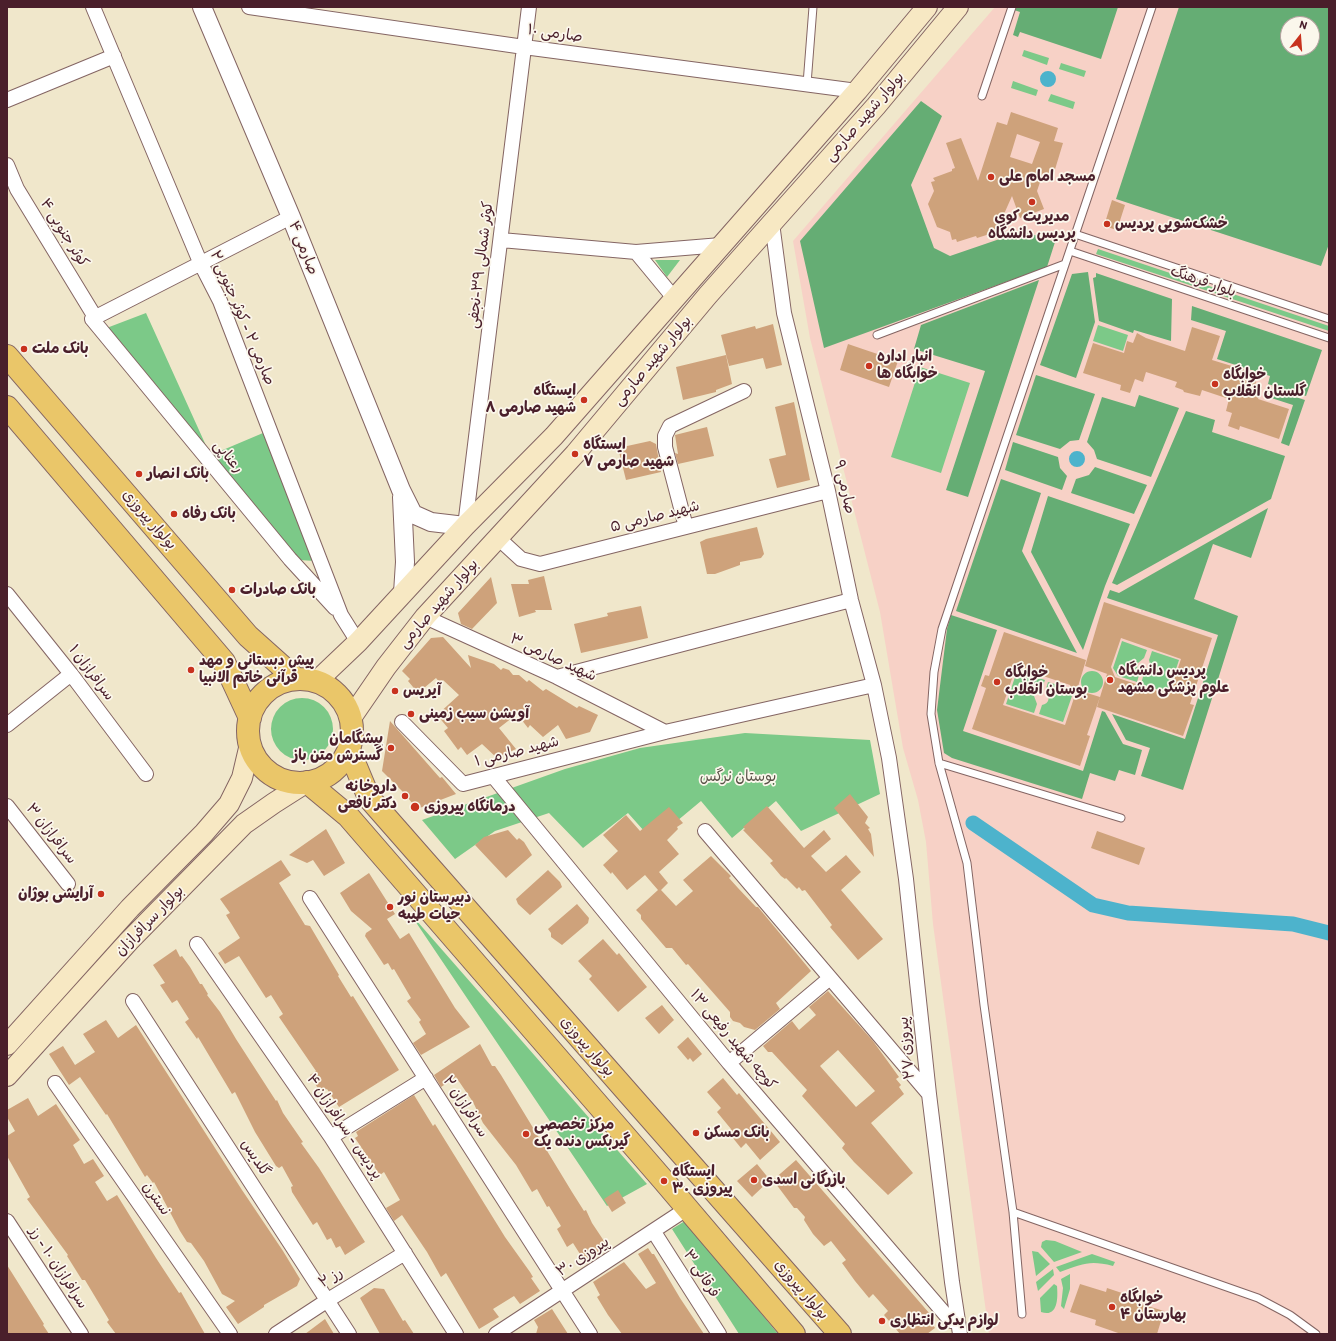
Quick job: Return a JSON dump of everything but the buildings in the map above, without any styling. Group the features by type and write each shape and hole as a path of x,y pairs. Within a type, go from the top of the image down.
{"main road":[{"name":"بولوار شهید صارمی","path":"306,680 358,642 465,526 554,436 857,91 927,7"},
{"name":"بولوار شهید صارمی","path":"351,718 386,667 425,617 575,454 708,295 876,106 958,7"},
{"name":"بولوار پیروزی","path":"7,356 248,636 306,680"},
{"path":"7,407 224,662 250,718"},
{"path":"306,680 328,687 338,695 346,706 351,718 352,734 349,750 342,762 332,772 321,779 307,782 292,782 278,778 265,769 256,758 250,744 248,731 250,718 256,703 267,691 280,683 306,680"},
{"name":"بولوار سرافرازان","path":"7,1045 130,908 204,833 229,804 242,778 250,744"},
{"name":"بولوار پیروزی","path":"349,750 369,798 840,1334"},
{"name":"بولوار پیروزی","path":"307,782 348,816 688,1208 794,1334"},
{"name":"بولوار سرافرازان","path":"7,1076 129,941 244,824 307,782"}],"street":[{"name":"صارمی ۲ - کوثر جنوبی ۲","path":"93,7 200,262 220,301 341,615 358,642"},
{"name":"صارمی ۴","path":"202,7 291,217 413,514 431,522 465,526"},
{"name":"صارمی ۱۰","path":"249,7 524,47 857,91"},
{"name":"کوثر شمالی ۳۹-نجفی","path":"465,526 529,7"},
{"path":"7,100 114,56"},
{"name":"کوثر جنوبی ۴","path":"7,165 17,189 93,318"},
{"path":"93,318 200,262 291,217"},
{"name":"صارمی ۹","path":"772,223 784,313 828,491 851,600 874,685 889,758"},
{"path":"501,240 636,252 722,245"},
{"path":"636,252 674,298"},
{"name":"رعناپی","path":"93,318 290,559 341,615"},
{"path":"686,527 665,447 665,436 670,426 744,391"},
{"path":"402,490 405,562 403,593"},
{"name":"شهید صارمی ۵","path":"497,537 520,558 540,564 828,491"},
{"name":"سرافرازان ۱","path":"7,594 71,674 146,774"},
{"path":"557,677 851,600"},
{"name":"شهید صارمی ۳","path":"425,617 557,677 665,732"},
{"path":"7,726 71,674"},
{"name":"شهید صارمی ۱","path":"402,722 463,784 665,732 874,685"},
{"name":"پیروزی ۲۷","path":"889,758 906,879 929,1094 952,1282 960,1334"},
{"name":"کوچه شهید رفیعی ۱۳","path":"493,776 729,1063 951,1328"},
{"name":"سرافرازان ۳","path":"7,806 68,884"},
{"path":"705,831 929,1094"},
{"name":"سرافرازان ۲","path":"310,898 590,1334"},
{"name":"پردیس - سرافرازان ۴","path":"197,944 331,1137 456,1334"},
{"path":"729,1063 830,978"},
{"name":"گلدیس","path":"132,1001 349,1334"},
{"path":"331,1137 426,1078"},
{"name":"نسترن","path":"55,1083 230,1334"},
{"name":"پیروزی ۳۰","path":"496,1334 654,1232 688,1208"},
{"name":"سرافرازان ۱۰ - رز","path":"7,1220 81,1334"},
{"name":"فرقانی ۳","path":"654,1232 719,1334"},
{"name":"رز ۲","path":"276,1334 328,1300 405,1254"},
{"path":"951,1328 952,1282"}],"lane":[{"path":"807,84 813,7"},
{"path":"982,96 1012,7"},
{"path":"1022,1314 1013,1212 985,1013 967,863 939,763 931,714 934,672 942,629 1152,7"},
{"name":"بلوار فرهنگ","path":"1075,234 1329,319"},
{"name":"بلوار فرهنگ","path":"1070,251 1329,338"},
{"path":"877,335 1065,264"},
{"path":"939,763 1121,818"},
{"path":"1013,1212 1258,1298 1290,1315 1316,1334"}],"shaded area":[{"name":"پردیس دانشگاه علوم پزشکی مشهد","path":"995,7 1329,7 1329,1334 989,1334 933,924 926,842 918,800 903,748 880,612 810,338 793,241"}],"green space":[{"path":"1016,7 1118,7 1101,59 1020,32 1018,37 1013,35 1020,12 1014,10"},
{"path":"1179,7 1329,7 1329,244 1321,266 1116,199"},
{"path":"1024,50 1049,58 1047,65 1022,56"},
{"path":"1061,63 1086,71 1084,77 1059,69"},
{"path":"1013,81 1038,90 1036,96 1011,88"},
{"path":"1051,94 1075,102 1073,109 1048,101"},
{"path":"921,101 942,116 911,185 934,248 950,256 1023,231 1055,242 1047,267 824,348 800,241"},
{"path":"1098,249 1329,326 1329,331 1096,254"},
{"path":"655,260 680,260 667,277"},
{"path":"1088,272 1095,322 1076,378 1040,365 1072,274"},
{"path":"1096,273 1172,299 1171,341 1134,330 1133,333 1099,321 1093,278 1096,277"},
{"path":"1039,280 968,497 946,490 985,371 914,349 921,325"},
{"path":"1192,306 1322,350 1306,396 1268,384 1270,376 1217,359 1226,331 1191,320"},
{"path":"146,313 208,450 104,329"},
{"path":"1098,325 1128,335 1123,351 1093,341"},
{"path":"920,367 970,383 941,473 891,457"},
{"path":"1036,375 1095,394 1079,440 1070,441 1060,449 1016,435"},
{"path":"1267,388 1305,400 1289,446 1281,443 1293,405 1265,396"},
{"path":"1139,395 1179,408 1151,477 1097,459 1094,450 1087,442 1102,397 1135,407"},
{"path":"1186,411 1215,420 1212,432 1285,456 1271,499 1117,585 1112,583"},
{"path":"263,433 315,561 299,560 211,455"},
{"path":"1013,442 1058,457 1060,468 1067,476 1062,490 1005,470"},
{"path":"1095,467 1147,485 1134,514 1071,493 1076,479 1089,475"},
{"path":"1001,479 1041,493 1022,551 1077,653 956,611"},
{"path":"1048,496 1130,524 1105,586 1083,650 1031,552"},
{"path":"1268,508 1251,558 1213,544 1194,599 1238,616 1183,790 1141,776 1150,748 1126,740 1112,714 1185,739 1218,635 1107,598 1110,590 1119,593"},
{"path":"951,615 997,630 963,731 1083,771 1102,711 1105,712 1123,744 1142,750 1135,775 1119,770 1115,781 1090,773 1082,799 952,758 944,753 937,710 947,629"},
{"path":"1122,641 1147,650 1144,658 1138,663 1137,668 1140,672 1137,682 1118,676 1113,668"},
{"path":"1152,651 1179,660 1168,693 1141,684 1144,673 1148,672 1151,668 1149,660"},
{"path":"1017,671 1045,680 1041,691 1036,693 1034,696 1037,704 1034,713 1006,704"},
{"path":"1092,671 1100,674 1103,682 1100,690 1092,693 1084,690 1081,682 1084,674"},
{"path":"1048,682 1068,688 1072,696 1063,722 1039,714 1042,705 1048,702 1049,698 1045,692"},
{"path":"302,698 314,700 324,707 331,717 333,729 331,741 324,751 314,758 302,760 290,758 280,751 273,741 271,729 273,717 280,707 290,700"},
{"name":"بوستان نرگس","path":"745,733 870,740 880,794 801,831 776,801 732,838 701,801 653,841 628,813 583,848 549,813 495,831 455,859 422,820 565,769 640,748"},
{"path":"409,912 647,1184 607,1206"},
{"path":"685,1221 778,1334 739,1334 672,1229"},
{"path":"1046,1240 1055,1241 1082,1252 1054,1262 1041,1247 1042,1242"},
{"path":"1032,1251 1038,1252 1050,1264 1036,1276"},
{"path":"1092,1254 1115,1262 1113,1266 1092,1263 1060,1272 1056,1267"},
{"path":"1053,1269 1054,1275 1038,1291 1036,1282"},
{"path":"1070,1274 1070,1289 1064,1309 1061,1306 1063,1288 1061,1279"},
{"path":"1054,1284 1057,1286 1056,1306 1051,1312 1041,1312 1040,1298"}],"water":[{"path":"1048,71 1055,76 1056,79 1051,86 1048,87 1041,82 1040,79 1045,72"},
{"path":"1074,451 1080,451 1085,456 1083,465 1080,467 1074,467 1069,462 1069,456"}],"waterway":[{"path":"973,823 1093,905 1128,913 1293,924 1329,933"}],"place":[{"name":"مسجد امام علی","path":"991,177"},
{"name":"مدیریت کوی پردیس دانشگاه","path":"1032,202"},
{"name":"خشک‌شویی پردیس","path":"1107,224"},
{"name":"بانک ملت","path":"24,349"},
{"name":"انبار اداره خوابگاه ها","path":"869,366"},
{"name":"خوابگاه گلستان انقلاب","path":"1215,384"},
{"name":"ایستگاه شهید صارمی ۸","path":"584,400"},
{"name":"ایستگاه شهید صارمی ۷","path":"575,454"},
{"name":"بانک انصار","path":"139,474"},
{"name":"بانک رفاه","path":"174,514"},
{"name":"بانک صادرات","path":"232,590"},
{"name":"پیش دبستانی و مهد قرآنی خاتم الانبیا","path":"191,670"},
{"name":"پردیس دانشگاه علوم پزشکی مشهد","path":"1110,680"},
{"name":"خوابگاه بوستان انقلاب","path":"997,682"},
{"name":"آیریس","path":"395,691"},
{"name":"آویشن سیب زمینی","path":"411,714"},
{"name":"پیشگامان گسترش متن باز","path":"391,748"},
{"name":"داروخانه دکتر نافعی","path":"405,796"},
{"name":"درمانگاه پیروزی","path":"415,807"},
{"name":"آرایشی بوژان","path":"101,894"},
{"name":"دبیرستان نور حیات طیبه","path":"390,907"},
{"name":"بانک مسکن","path":"696,1133"},
{"name":"مرکز تخصصی گیربکس دنده یک","path":"526,1134"},
{"name":"بازرگانی اسدی","path":"754,1180"},
{"name":"ایستگاه پیروزی ۳۰","path":"664,1181"},
{"name":"خوابگاه بهارستان ۴","path":"1112,1307"},
{"name":"لوازم یدکی انتظاری","path":"882,1321"}]}
